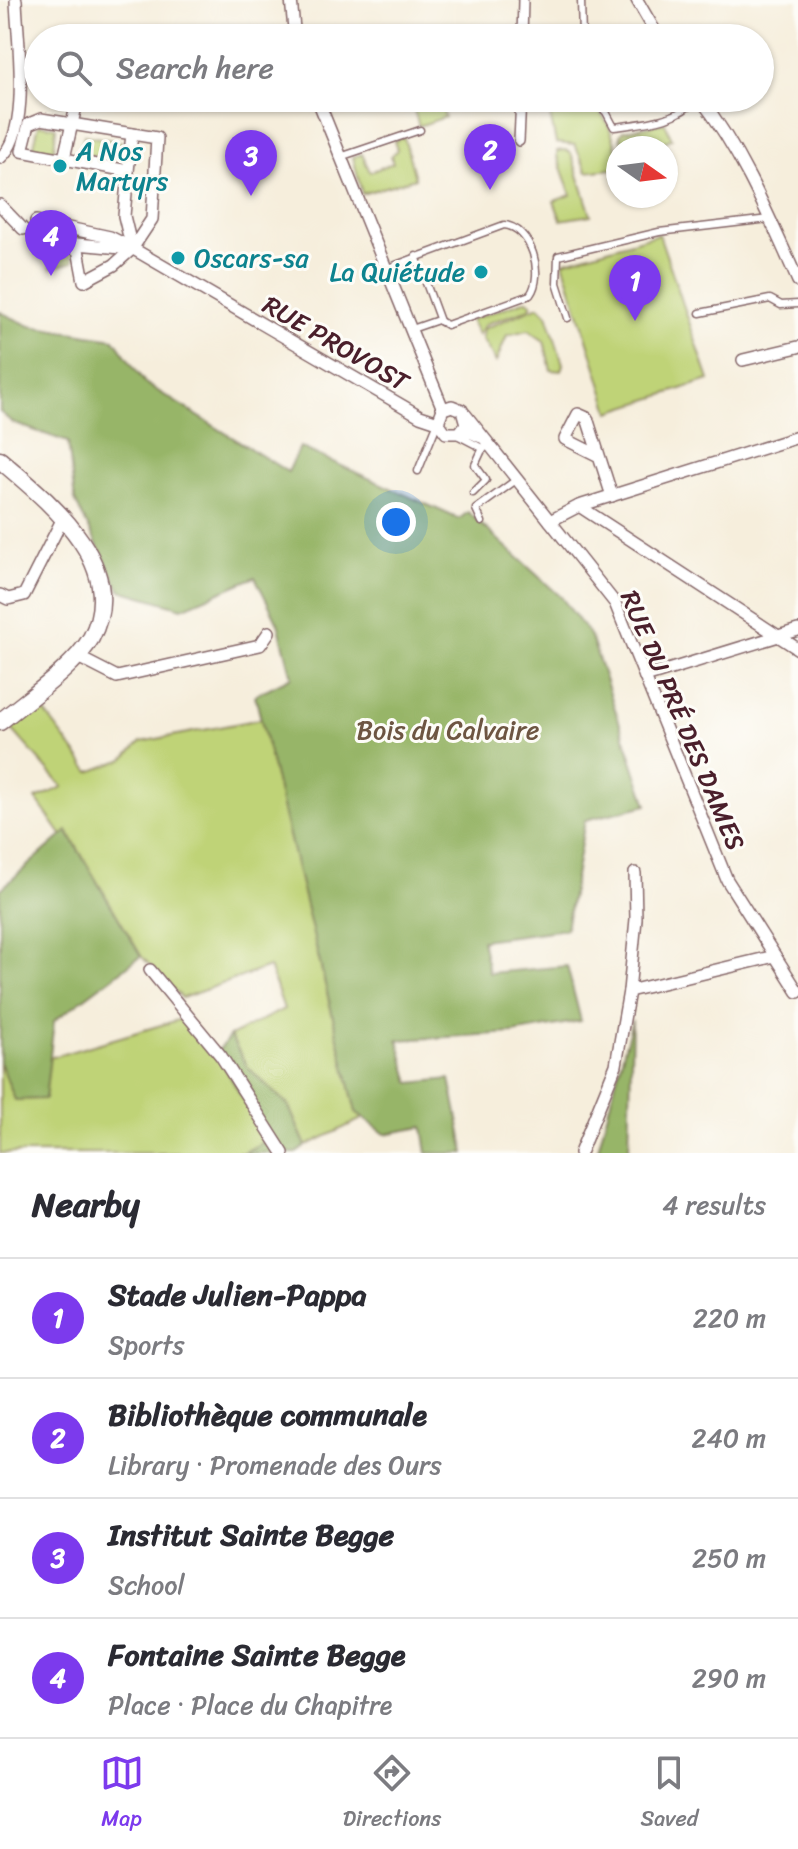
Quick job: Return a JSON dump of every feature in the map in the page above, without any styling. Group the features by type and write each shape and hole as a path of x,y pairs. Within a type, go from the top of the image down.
{"main road":[{"path":"0,460 64,516 89,555 101,594 98,620 90,639 76,656 0,722"}],"street":[{"path":"16,0 24,120 22,151 128,171"},
{"path":"291,0 294,24"},
{"path":"522,24 523,0"},
{"path":"637,0 651,24"},
{"path":"64,158 75,112"},
{"path":"322,112 443,409 438,422 446,433 458,433 485,445"},
{"path":"519,141 520,112"},
{"path":"710,112 769,219 798,281"},
{"path":"24,120 73,123 157,138 152,219 132,249 114,265 84,281 76,252 77,244 132,249"},
{"path":"1,159 24,120"},
{"path":"132,134 124,216 132,249"},
{"path":"0,205 23,229"},
{"name":"RUE PROVOST","path":"36,221 110,237 420,416 438,422"},
{"path":"743,360 798,347"},
{"path":"443,409 457,407 465,414 466,424 458,433"},
{"name":"RUE DU PRÉ DES DAMES","path":"465,414 485,445 615,603 727,880 798,992"},
{"path":"550,521 579,506 798,437"},
{"path":"599,456 612,496"},
{"path":"579,506 781,635 798,649"},
{"path":"0,595 8,599 24,595 64,516"},
{"path":"645,677 739,651 798,630"},
{"path":"76,656 117,677 260,645 269,632"},
{"path":"580,1153 616,1065 629,991 636,919 635,873"},
{"path":"629,991 775,956"},
{"path":"150,970 221,1056 283,1153"}],"lane":[{"path":"581,0 582,24"},
{"path":"606,112 614,127 663,119 677,112"},
{"path":"340,157 420,130"},
{"path":"568,318 557,283 558,256 659,232 769,219"},
{"path":"385,269 416,256 504,225 515,226 523,232 538,273 530,295 447,325 440,321 416,256"},
{"path":"23,229 76,252"},
{"path":"700,313 770,299 781,305 798,304"},
{"path":"409,330 440,321"},
{"path":"418,471 438,422"},
{"path":"473,493 486,480 475,465 485,445"},
{"path":"482,522 476,509 516,480"}],"green space":[{"path":"414,112 443,112 445,117 419,126"},
{"path":"549,112 599,112 613,136 606,136 606,170 587,172 575,145 556,143"},
{"path":"665,123 671,136 620,136 623,131"},
{"path":"39,124 56,127 54,151 33,149"},
{"path":"84,135 122,142 121,159 80,154"},
{"path":"404,137 415,178 362,194 353,157 362,154 370,172 393,163 391,156 397,150 394,141"},
{"path":"557,151 571,153 591,215 561,220 554,201 571,195 557,156"},
{"path":"34,224 68,235 70,244 67,246 33,229"},
{"path":"659,234 709,380 610,412 563,262"},
{"path":"47,244 72,256 73,262 51,268"},
{"path":"527,300 532,304 529,309 485,324 478,335 470,320"},
{"path":"539,306 547,314 563,364 561,371 551,370 544,341 528,330 507,335 496,362 482,339 483,329"},
{"name":"Bois du Calvaire","path":"0,312 30,326 114,339 145,383 288,472 300,447 459,519 468,512 561,597 591,637 647,805 585,820 566,929 482,940 489,973 567,966 581,1021 513,1033 398,1040 410,1083 450,1079 465,1153 427,1153 423,1127 385,1134 356,1112 255,695 292,677 278,623 255,577 182,608 120,590 75,501 68,442 13,423 0,412"},
{"path":"38,703 90,772 124,759 141,742 261,719 356,1112 364,1118 306,1146 288,1105 248,1068 230,1036 284,1009 269,967 182,998 141,956 68,832 62,836 36,799 63,787 9,726"},
{"path":"67,831 141,956 54,1021 45,1099 15,1100 0,1062 0,890"},
{"path":"185,1018 229,1072 268,1141 243,1153 0,1153 0,1062 15,1099 45,1099 49,1058"},
{"path":"632,1020 629,1153 597,1153"},
{"path":"230,1036 248,1068 288,1105 306,1146 297,1153 243,1153 267,1140 216,1053"}],"place":[{"name":"A Nos Martyrs","path":"60,166"},
{"name":"Bibliothèque communale","path":"490,190"},
{"name":"Institut Sainte Begge","path":"251,196"},
{"name":"Oscars-sa","path":"178,258"},
{"name":"La Quiétude","path":"481,272"},
{"name":"Fontaine Sainte Begge","path":"51,276"},
{"name":"Stade Julien-Pappa","path":"635,321"}]}
